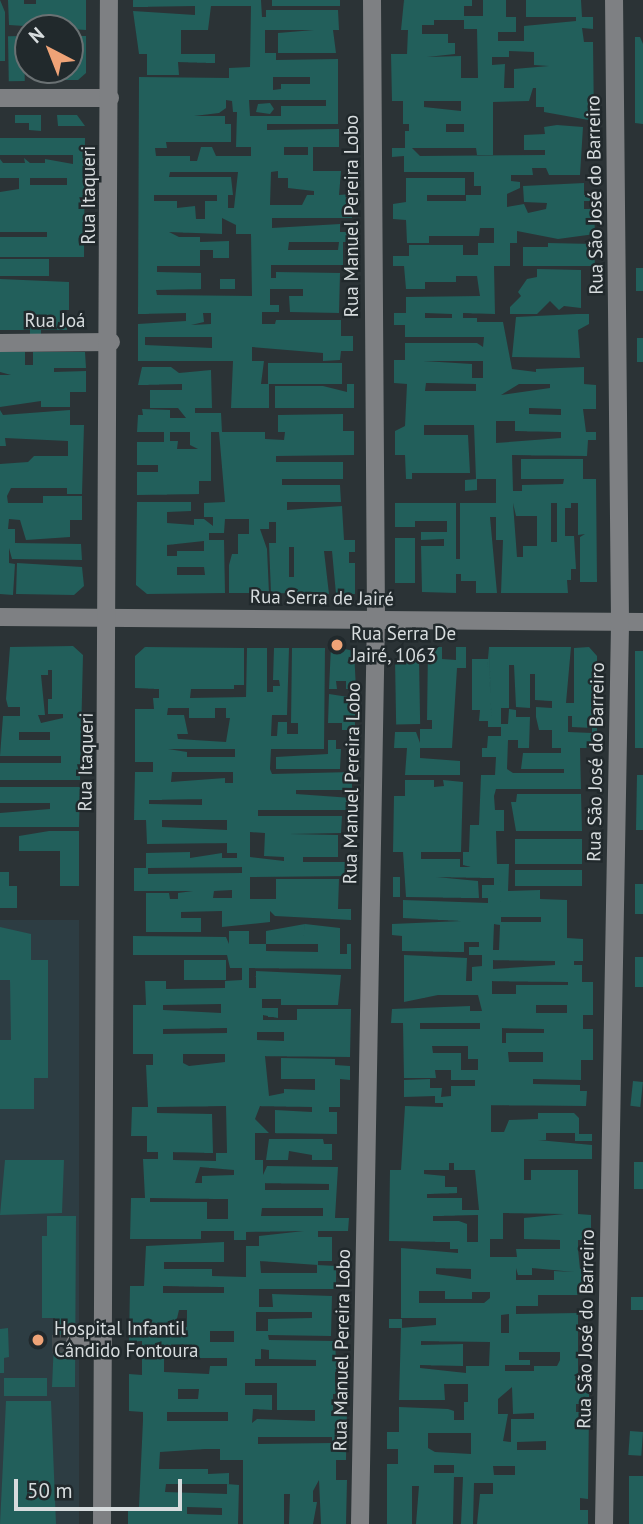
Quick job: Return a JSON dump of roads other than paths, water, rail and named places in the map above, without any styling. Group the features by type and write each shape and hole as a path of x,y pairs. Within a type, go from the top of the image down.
{"street":[{"name":"Rua Itaqueri","path":"102,1524 110,342 109,0"},
{"name":"Rua Manuel Pereira Lobo","path":"360,1524 376,620 372,0"},
{"name":"Rua São José do Barreiro","path":"604,1524 620,622 614,0"},
{"path":"0,98 110,98"},
{"name":"Rua Joá","path":"0,343 110,342"},
{"name":"Rua Serra de Jairé","path":"0,617 643,622"},
{"path":"75,1343 103,1343"}],"tunnel":[{"path":"52,1344 75,1343"}],"place":[{"name":"Rua Serra De Jairé, 1063","path":"337,645"},
{"name":"Hospital Infantil Cândido Fontoura","path":"38,1340"}]}
